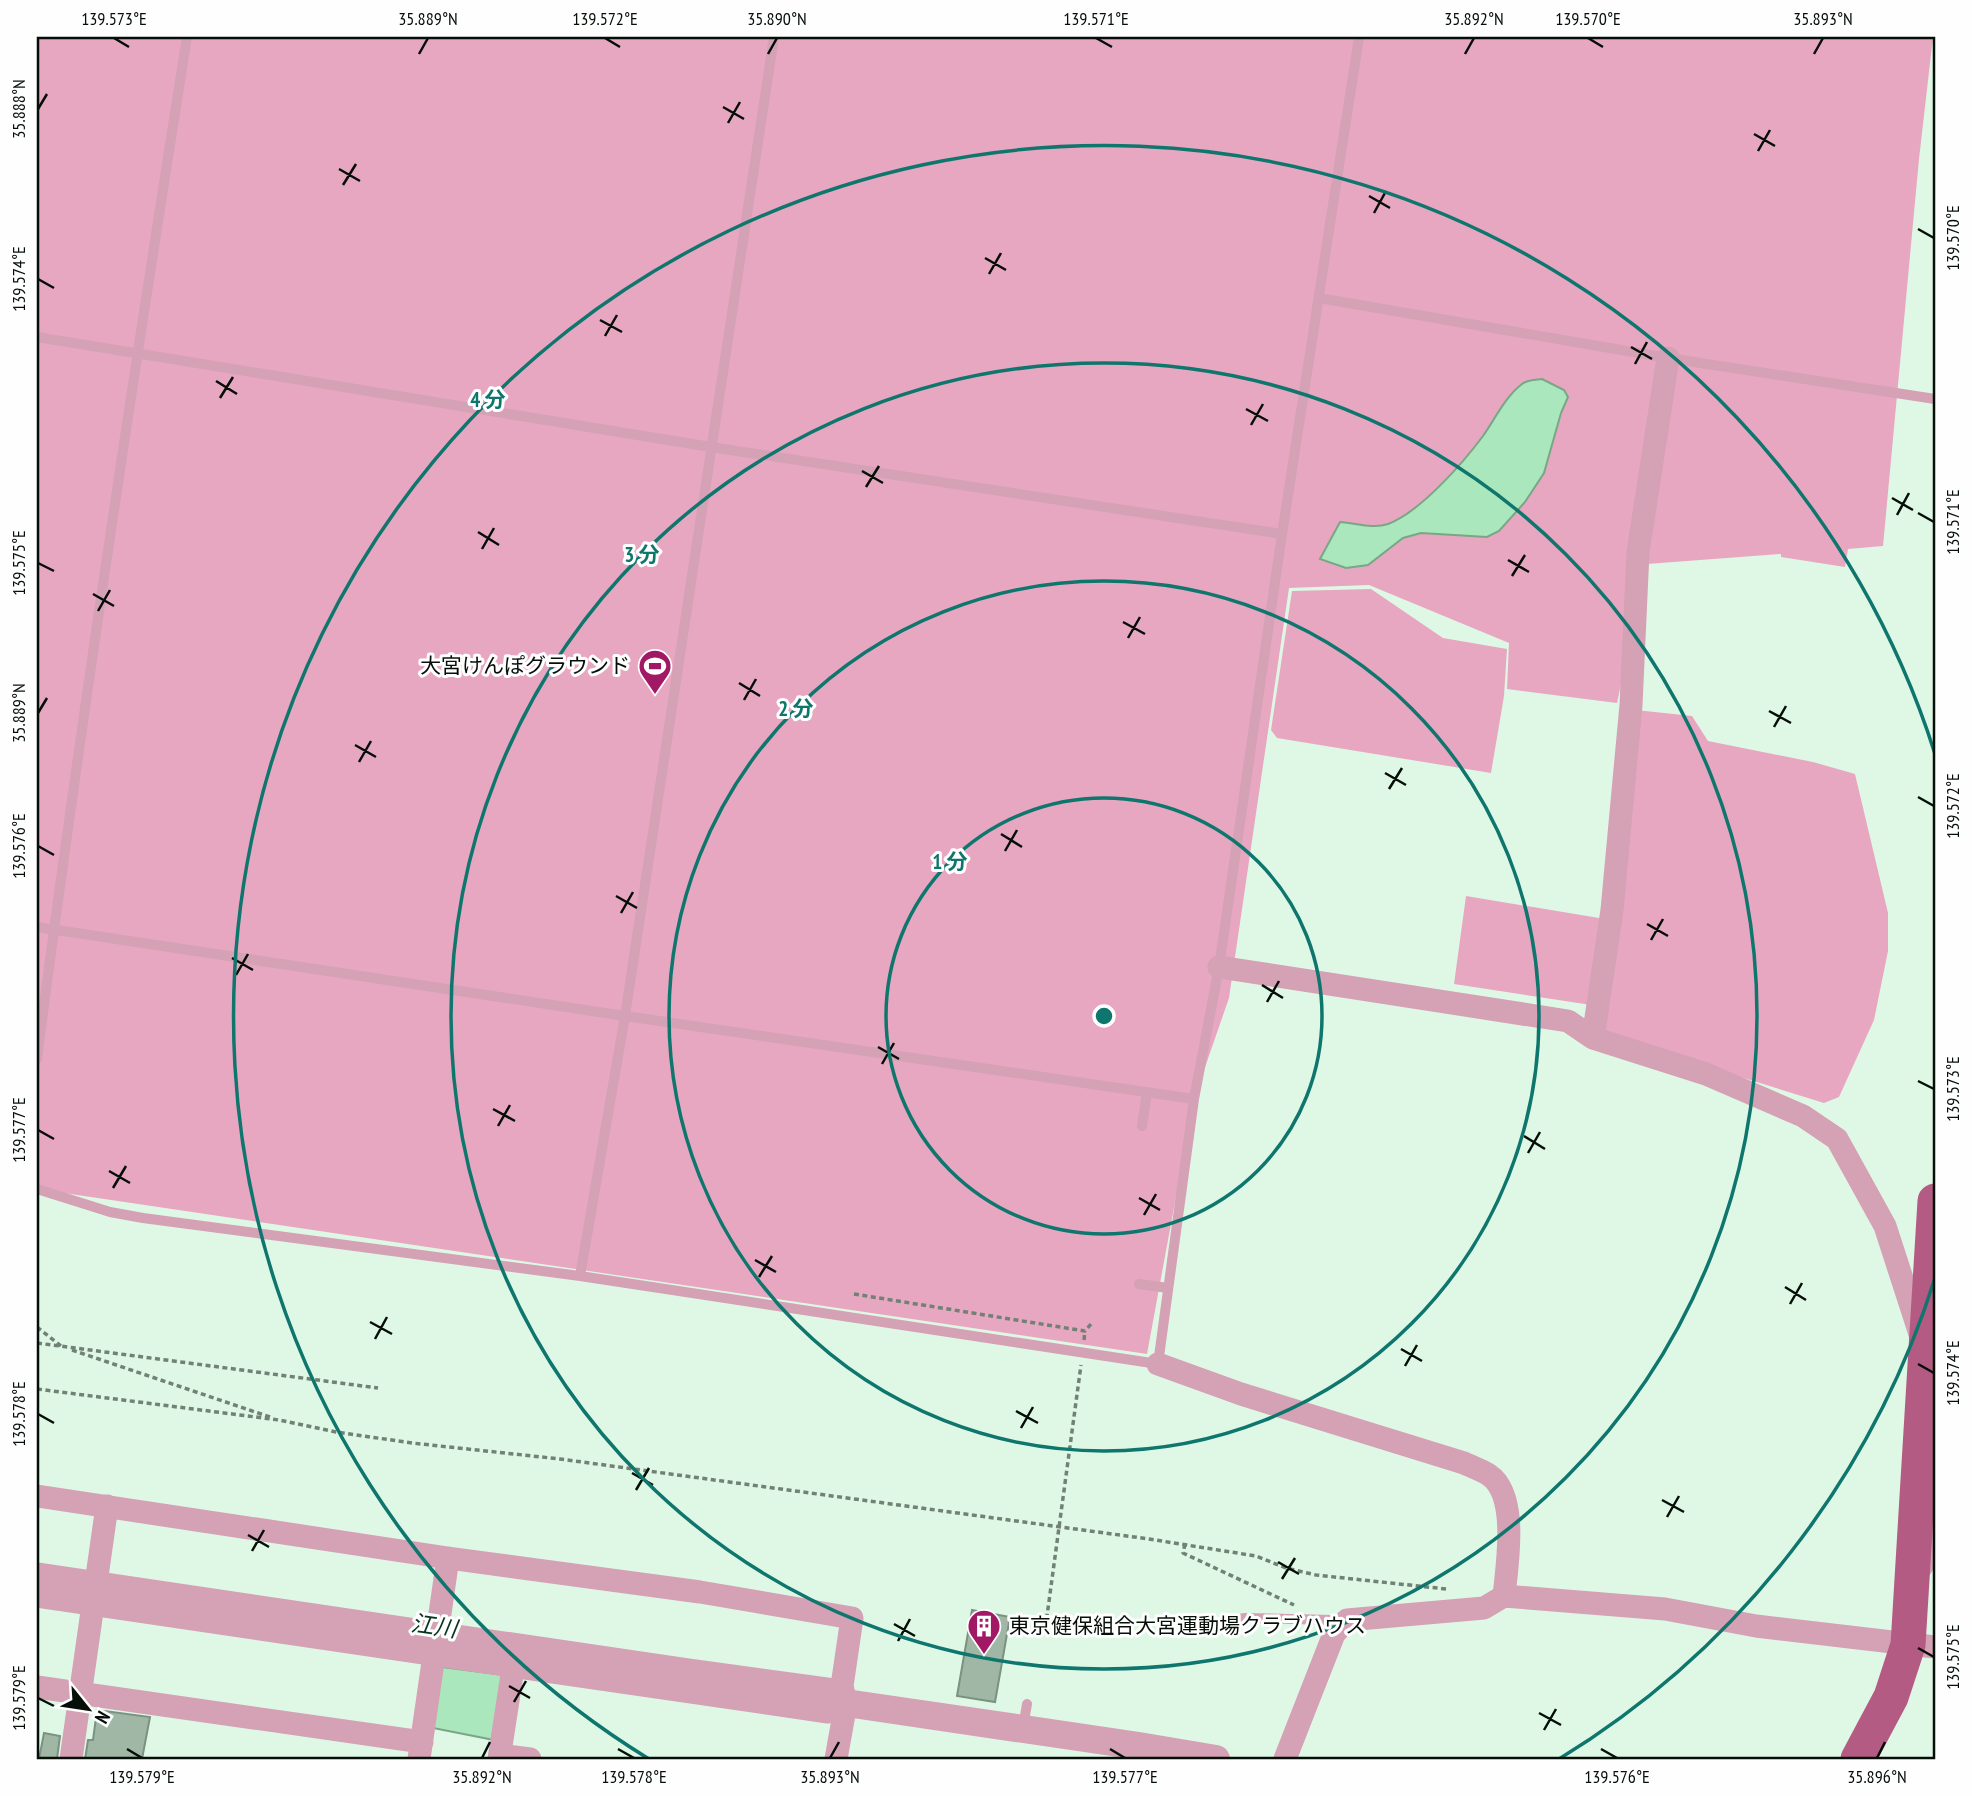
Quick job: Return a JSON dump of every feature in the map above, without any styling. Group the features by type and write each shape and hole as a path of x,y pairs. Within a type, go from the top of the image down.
{"main road":[{"path":"1858,1759 1922,1646 1912,1594 1935,1201"}],"street":[{"path":"1593,1038 1612,910 1631,705 1638,552 1668,358"},
{"path":"1219,967 1568,1021 1593,1038 1706,1074 1803,1116 1837,1139 1885,1226 1925,1349"},
{"path":"1158,1364 1241,1394 1464,1464 1491,1475 1501,1489 1508,1508 1504,1596"},
{"path":"37,1496 448,1558 700,1592 852,1618 842,1686 845,1698 836,1759"},
{"path":"71,1759 107,1506"},
{"path":"1912,1594 1932,1537 1935,1512"},
{"path":"37,1687 420,1751 448,1558"},
{"path":"37,1574 94,1594"},
{"path":"37,1596 94,1594 436,1643 828,1712 845,1698 1024,1717 1139,1746 1216,1759"},
{"path":"1285,1759 1334,1634 1347,1620 1484,1608 1504,1596 1665,1609 1756,1626 1922,1646"},
{"path":"515,1656 499,1757 530,1759"}],"lane":[{"path":"37,1059 137,352 187,37"},
{"path":"580,1276 625,1016 774,37"},
{"path":"37,1189 110,1212 143,1219 580,1276 1158,1364 1194,1100 1219,967 1282,534 1359,37"},
{"path":"1319,298 1668,358 1935,399"},
{"path":"37,337 711,447 1282,534"},
{"path":"37,927 1194,1100"},
{"path":"1142,1126 1147,1092"},
{"path":"1139,1284 1168,1288"},
{"path":"1188,1623 1214,1627 1245,1618 1333,1620 1341,1625"}],"path":[{"path":"854,1294 1085,1331 1092,1323"},
{"path":"37,1327 61,1346 279,1419 335,1432 694,1476 1185,1544 1256,1556 1286,1568 1316,1575 1447,1590"},
{"path":"37,1343 379,1388"},
{"path":"1039,1623 1047,1616 1082,1352"},
{"path":"37,1389 279,1419"},
{"path":"1185,1544 1184,1553 1312,1613 1312,1620"}],"shaded area":[{"name":"大宮けんぽグラウンド","path":"37,37 1933,37 1883,546 1848,549 1845,567 1781,557 1781,554 1647,564 1617,703 1507,689 1509,643 1369,585 1289,588 1229,998 1194,1099 1147,1354 37,1189"},
{"path":"1542,379 1564,390 1568,397 1544,473 1525,502 1499,531 1487,537 1421,533 1403,538 1368,565 1346,568 1320,559 1340,522 1370,526 1388,524 1414,509 1440,486 1464,459 1516,389 1526,382"},
{"path":"1371,589 1443,638 1507,649 1504,696 1491,773 1277,738 1271,730 1292,591"},
{"path":"1636,710 1692,716 1708,741 1813,762 1855,774 1888,913 1888,951 1874,1020 1839,1097 1824,1103 1603,1034"},
{"path":"1466,896 1605,919 1591,1005 1454,984"},
{"path":"442,1667 505,1675 494,1740 433,1728"}],"building":[{"name":"東京健保組合大宮運動場クラブハウス","path":"972,1610 1010,1617 995,1702 957,1696"},
{"path":"97,1710 150,1717 142,1759 85,1759 88,1740 93,1740"},
{"path":"44,1733 60,1736 57,1759 39,1759"}],"place":[{"name":"大宮けんぽグラウンド","path":"655,696"},
{"name":"東京健保組合大宮運動場クラブハウス","path":"984,1656"}],"water label":[{"name":"江川","path":"434,1626"}]}
